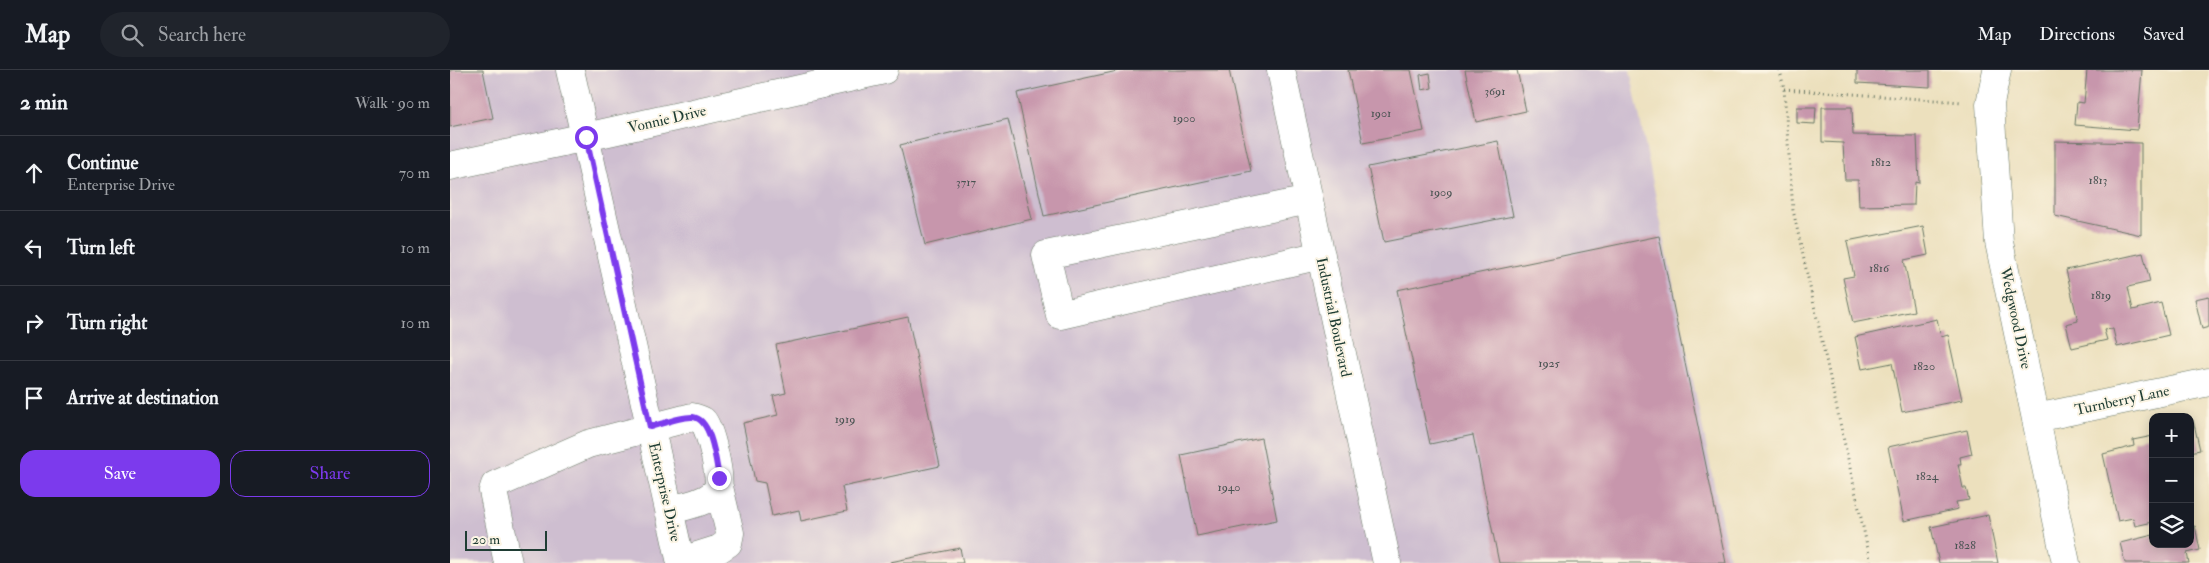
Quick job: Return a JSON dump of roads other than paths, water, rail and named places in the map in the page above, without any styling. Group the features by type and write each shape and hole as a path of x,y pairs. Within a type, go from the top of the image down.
{"street":[{"name":"Enterprise Drive","path":"570,70 681,562"},
{"name":"Vonnie Drive","path":"450,166 884,70"},
{"name":"Industrial Boulevard","path":"1281,70 1388,563"},
{"name":"Wedgwood Drive","path":"1997,70 1990,104 1999,242 2066,563"},
{"path":"1309,200 1046,255 1060,315 1321,255"},
{"name":"Turnberry Lane","path":"2036,418 2209,382"},
{"path":"508,563 494,491 496,486 588,444 692,417 702,420 707,428 730,533 728,543 719,549 681,562"},
{"path":"669,510 710,498 719,487"}]}
